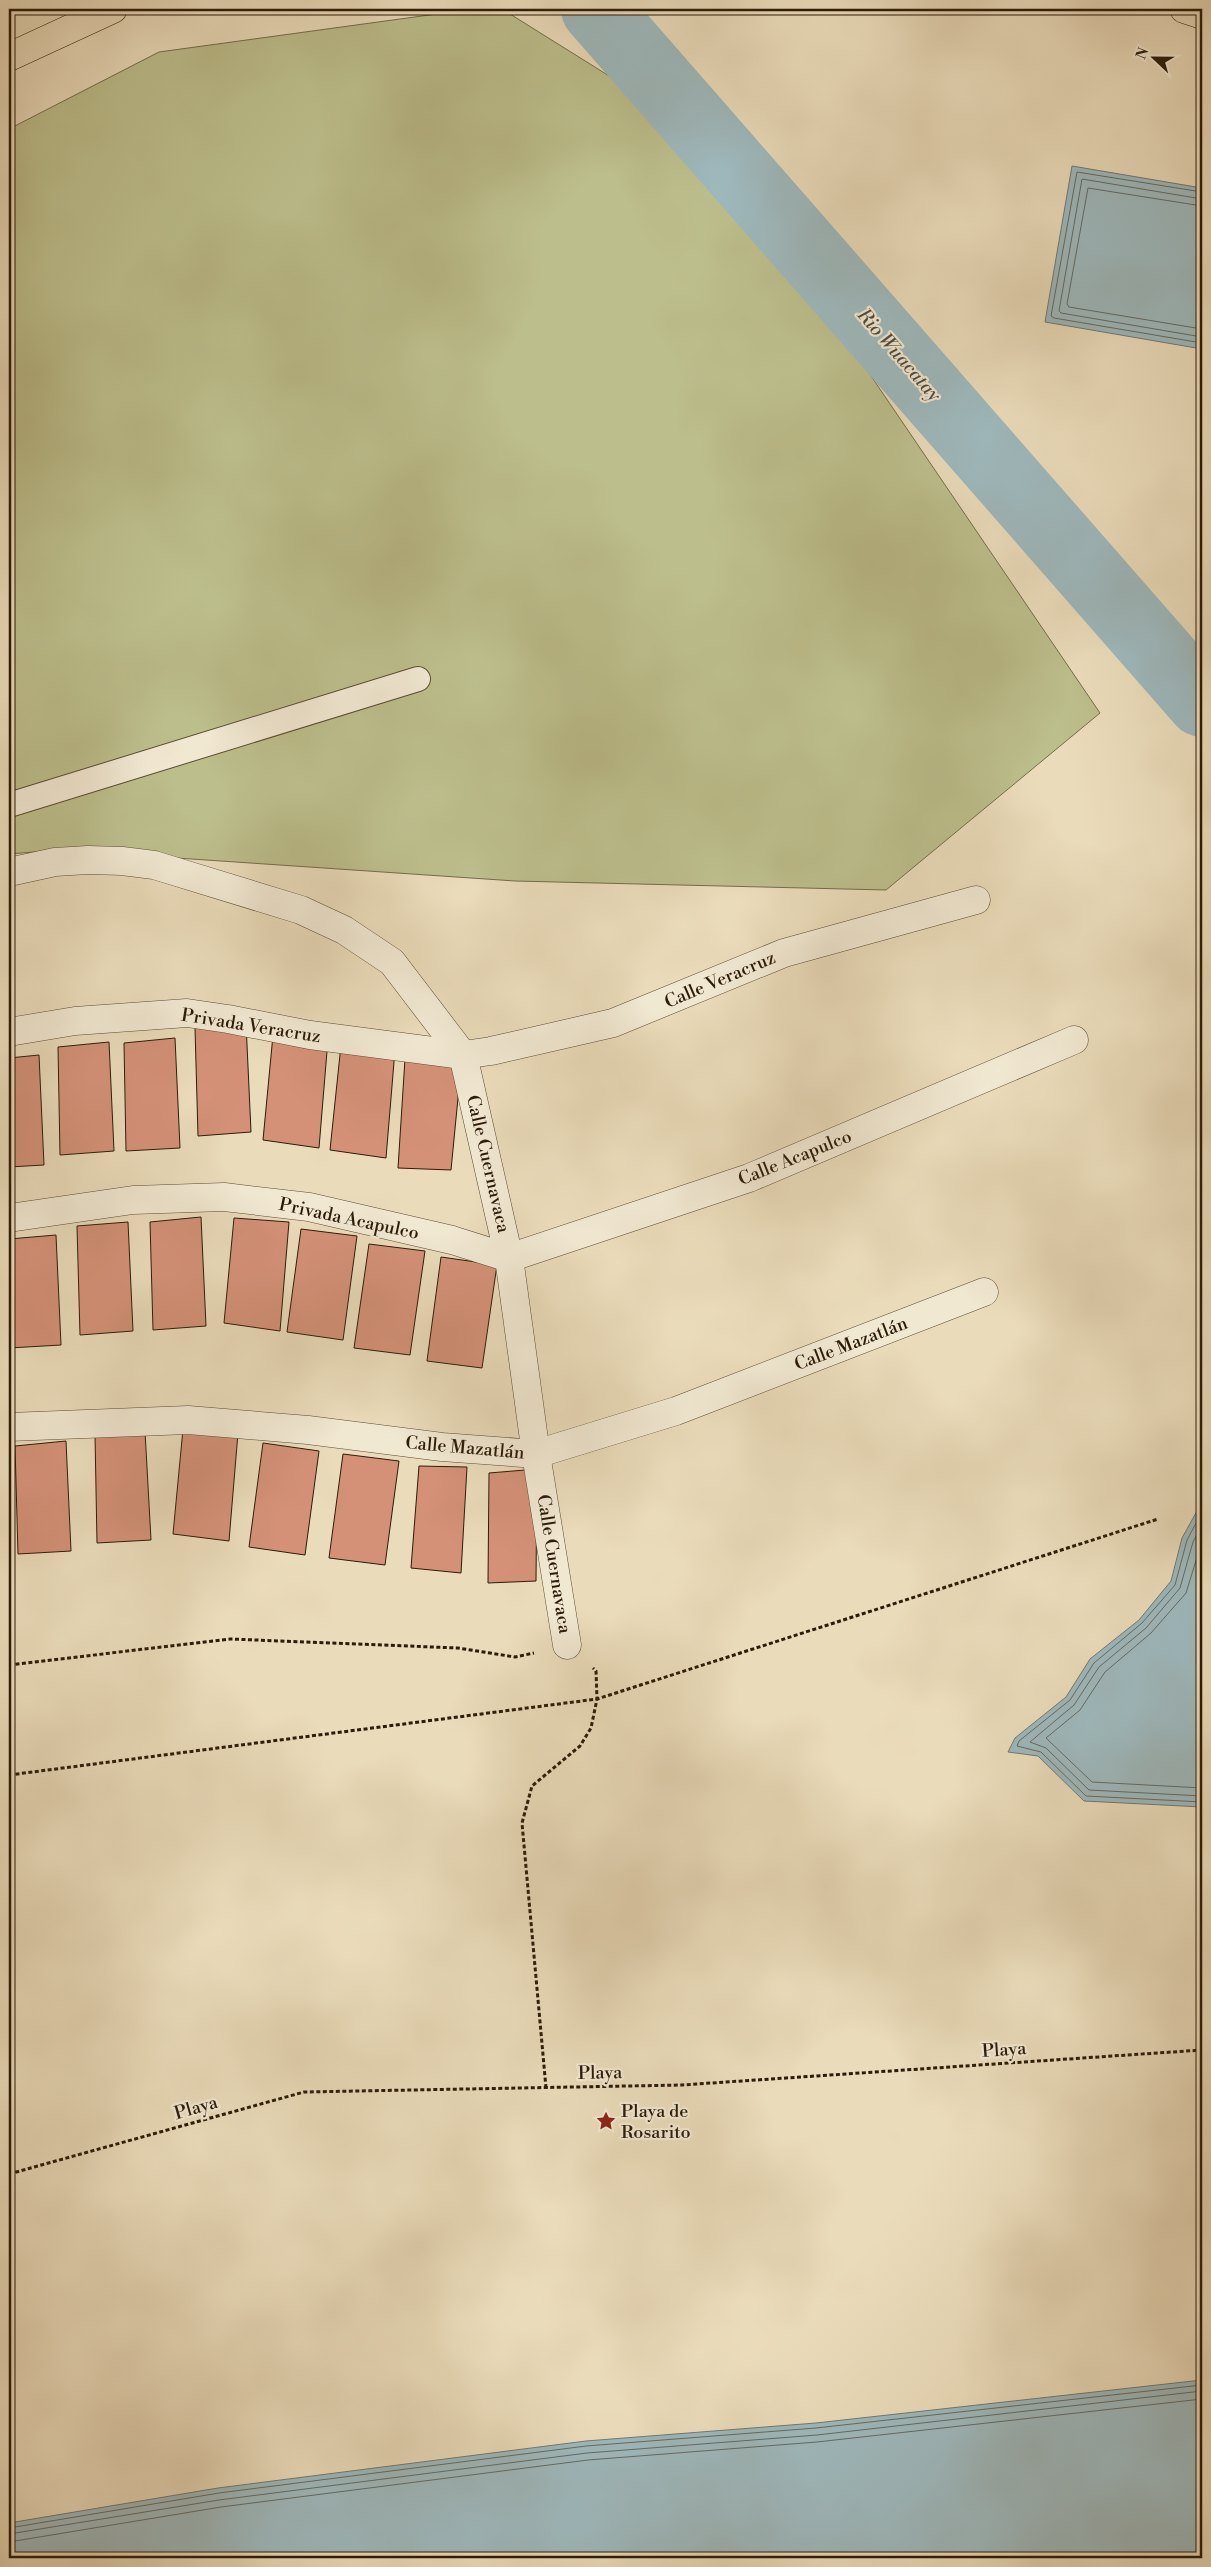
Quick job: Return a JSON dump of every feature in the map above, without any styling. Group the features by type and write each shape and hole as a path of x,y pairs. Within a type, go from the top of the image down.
{"main road":[{"path":"9,57 113,9"},
{"path":"1184,9 1202,15"}],"street":[{"name":"Calle Cuernavaca","path":"9,872 55,862 88,860 154,865 301,910 344,930 392,962 464,1056 508,1258 536,1454 568,1645"},
{"name":"Calle Veracruz","path":"464,1056 613,1023 784,953 976,900"},
{"name":"Privada Veracruz","path":"9,1032 75,1021 187,1013 310,1035 464,1056"},
{"name":"Calle Acapulco","path":"508,1258 749,1178 1074,1040"},
{"name":"Privada Acapulco","path":"9,1218 133,1200 224,1198 310,1207 452,1240 508,1258"},
{"name":"Calle Mazatlán","path":"9,1428 188,1420 308,1430 442,1447 536,1454 676,1411 984,1292"}],"lane":[{"path":"9,805 418,679"}],"path":[{"path":"9,1666 230,1639 458,1648 515,1657 568,1645 596,1671 597,1699 591,1728 580,1746 532,1786 522,1823 546,2088"},
{"name":"Playa","path":"9,2174 304,2092 682,2085 1202,2050"}],"green space":[{"path":"473,9 502,9 710,139 1100,713 886,890 515,881 59,850 9,854 9,129 159,52"}],"water":[{"path":"1072,166 1202,188 1202,349 1045,322"},
{"path":"1086,569 1100,575 1202,676 1202,722 1190,710"},
{"path":"1202,1502 1202,1807 1084,1801 1038,1756 1008,1752 1015,1738 1066,1697 1090,1659 1139,1620 1171,1581 1182,1538"},
{"path":"1202,2380 1202,2558 9,2558 9,2523 218,2488 586,2441 816,2423"}],"building":[{"path":"246,1023 251,1132 198,1136 195,1028"},
{"path":"273,1035 328,1039 319,1148 263,1140"},
{"path":"175,1038 180,1148 126,1151 124,1043"},
{"path":"109,1042 114,1151 60,1155 58,1047"},
{"path":"341,1045 395,1050 386,1158 330,1150"},
{"path":"39,1055 44,1165 9,1167 9,1058"},
{"path":"405,1059 461,1067 451,1170 398,1168"},
{"path":"201,1217 206,1326 153,1330 150,1222"},
{"path":"234,1218 289,1222 280,1331 224,1323"},
{"path":"128,1222 133,1331 80,1335 77,1226"},
{"path":"301,1229 357,1236 343,1340 287,1332"},
{"path":"56,1235 61,1345 9,1348 9,1239"},
{"path":"369,1244 425,1251 410,1355 354,1348"},
{"path":"441,1257 497,1265 482,1368 427,1361"},
{"path":"183,1429 238,1433 229,1541 173,1534"},
{"path":"145,1431 151,1540 97,1543 95,1435"},
{"path":"66,1441 71,1551 18,1554 15,1446"},
{"path":"263,1443 319,1451 305,1555 249,1547"},
{"path":"343,1454 399,1461 385,1565 329,1558"},
{"path":"419,1466 467,1467 461,1573 411,1568"},
{"path":"537,1469 536,1581 488,1583 489,1473"}],"waterway":[{"name":"Rio Wuacatay","path":"596,9 1202,702"}],"place":[{"name":"Playa de Rosarito","path":"606,2121"}]}
